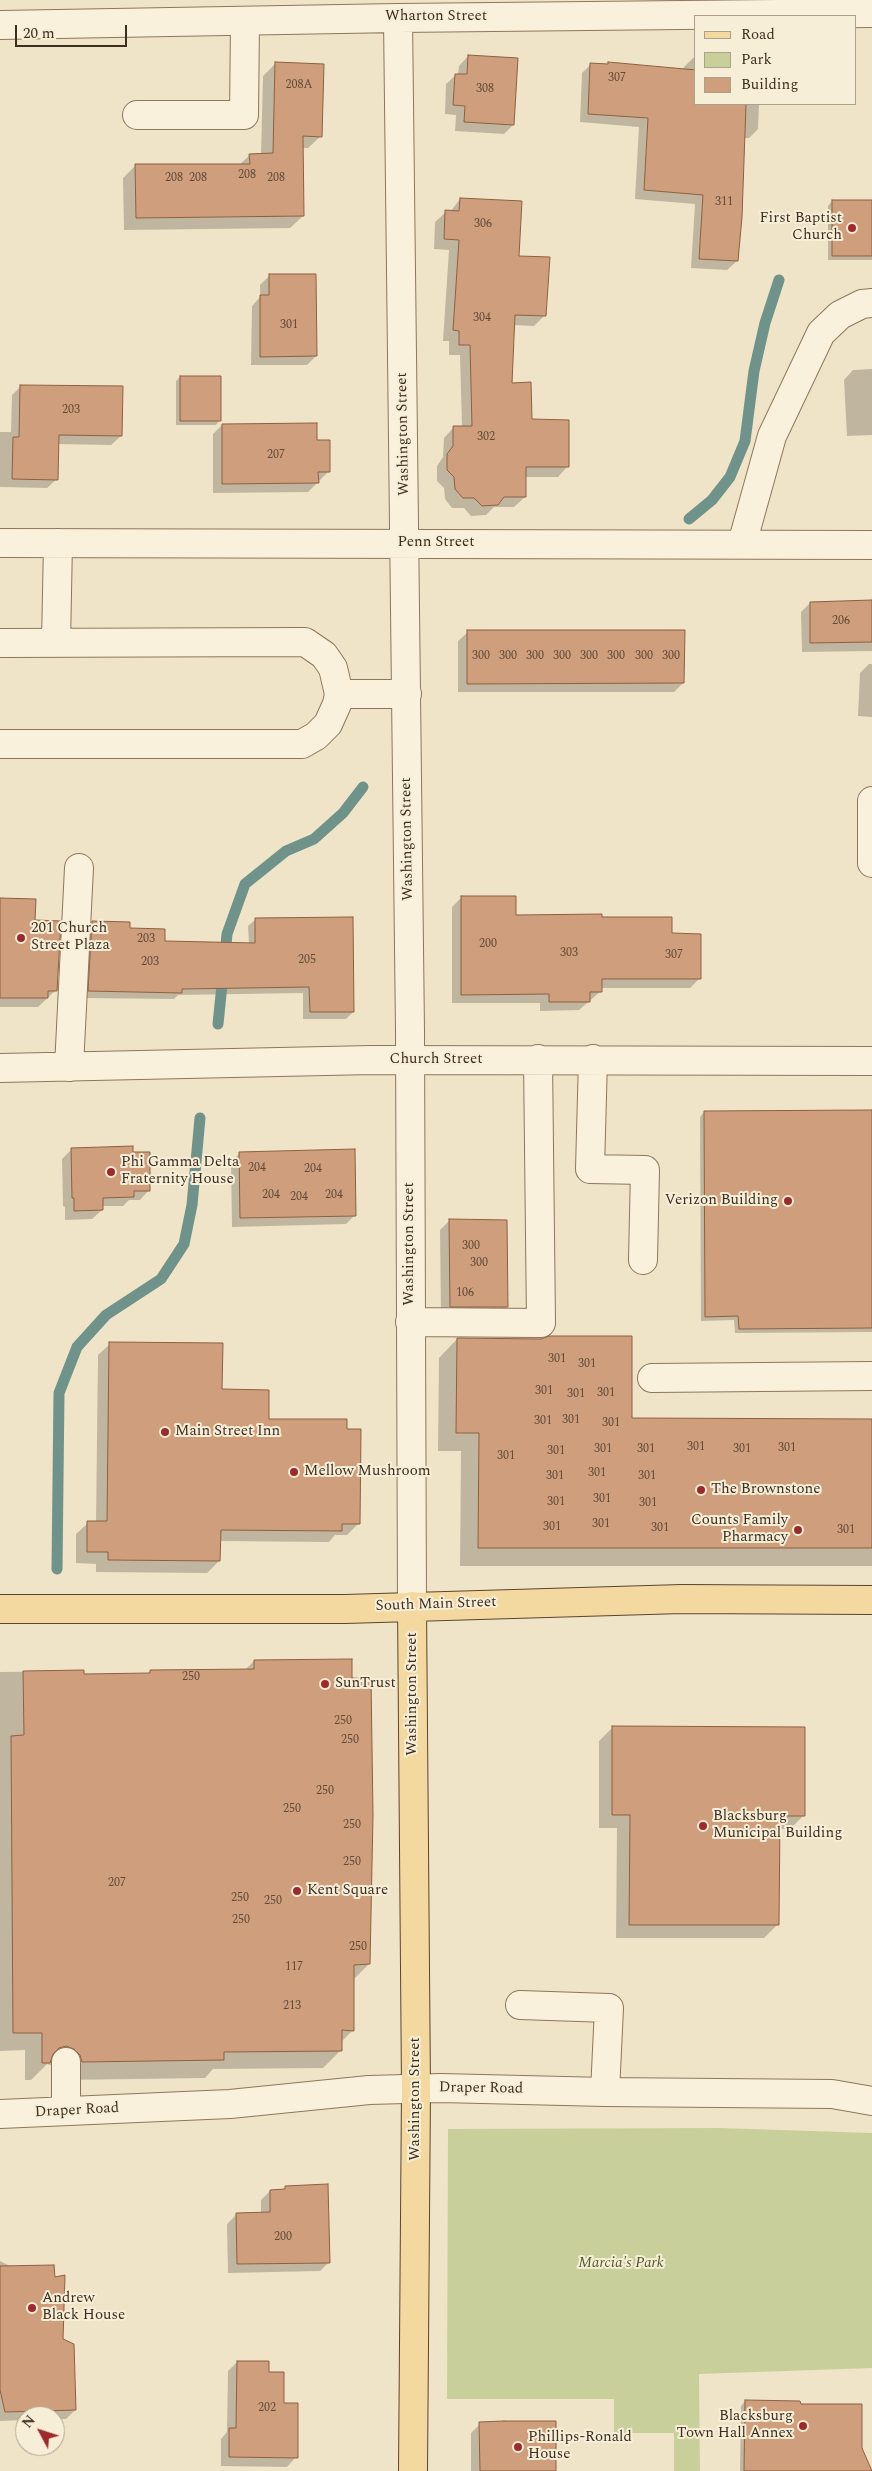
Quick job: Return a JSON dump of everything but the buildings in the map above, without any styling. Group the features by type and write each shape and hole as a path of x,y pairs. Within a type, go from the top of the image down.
{"main road":[{"name":"South Main Street","path":"0,1609 345,1609 682,1599 872,1600"},
{"name":"Washington Street","path":"412,1606 416,2089 412,2471"}],"street":[{"path":"731,15 732,0"},
{"name":"Wharton Street","path":"0,25 245,21 340,9 398,18 694,16"},
{"name":"Wharton Street","path":"778,15 872,13"},
{"name":"Washington Street","path":"398,18 407,694 412,1606"},
{"path":"137,115 244,115 245,21"},
{"path":"742,544 772,436 821,333 840,315 862,304 872,303"},
{"name":"Penn Street","path":"0,543 872,545"},
{"path":"56,643 58,543"},
{"path":"0,643 306,642 324,655 333,668 339,694 337,704 328,724 316,736 302,744 0,744"},
{"path":"339,694 407,694"},
{"path":"872,801 872,863"},
{"path":"69,1067 79,868"},
{"path":"410,1322 541,1323 538,1059"},
{"path":"593,1059 590,1169 645,1170 643,1260"},
{"name":"Church Street","path":"0,1068 410,1060 872,1060"},
{"path":"652,1378 872,1376"},
{"path":"520,2005 609,2008 605,2092"},
{"path":"66,2062 66,2111"},
{"name":"Draper Road","path":"0,2114 230,2104 369,2090 416,2089 832,2094 872,2101"}],"green space":[{"name":"Marcia's Park","path":"720,2128 872,2133 872,2368 699,2374 700,2471 674,2471 674,2433 614,2433 614,2399 447,2399 448,2129"}],"waterway":[{"path":"689,519 712,500 730,477 745,441 754,371 765,323 779,280"},
{"path":"225,956 227,934 245,884 286,851 314,839 343,813 363,787"},
{"path":"218,1024 223,975"},
{"path":"57,1569 59,1393 77,1347 106,1315 161,1279 184,1244 192,1205 200,1118"}],"place":[{"name":"First Baptist Church","path":"852,228"},
{"name":"201 Church Street Plaza","path":"21,938"},
{"name":"Phi Gamma Delta Fraternity House","path":"111,1172"},
{"name":"Verizon Building","path":"788,1201"},
{"name":"Main Street Inn","path":"165,1432"},
{"name":"Mellow Mushroom","path":"294,1472"},
{"name":"The Brownstone","path":"701,1490"},
{"name":"Counts Family Pharmacy","path":"798,1530"},
{"name":"SunTrust","path":"325,1684"},
{"name":"Blacksburg Municipal Building","path":"703,1826"},
{"name":"Kent Square","path":"297,1891"},
{"name":"Andrew Black House","path":"32,2308"},
{"name":"Blacksburg Town Hall Annex","path":"803,2426"},
{"name":"Phillips-Ronald House","path":"518,2447"}]}
